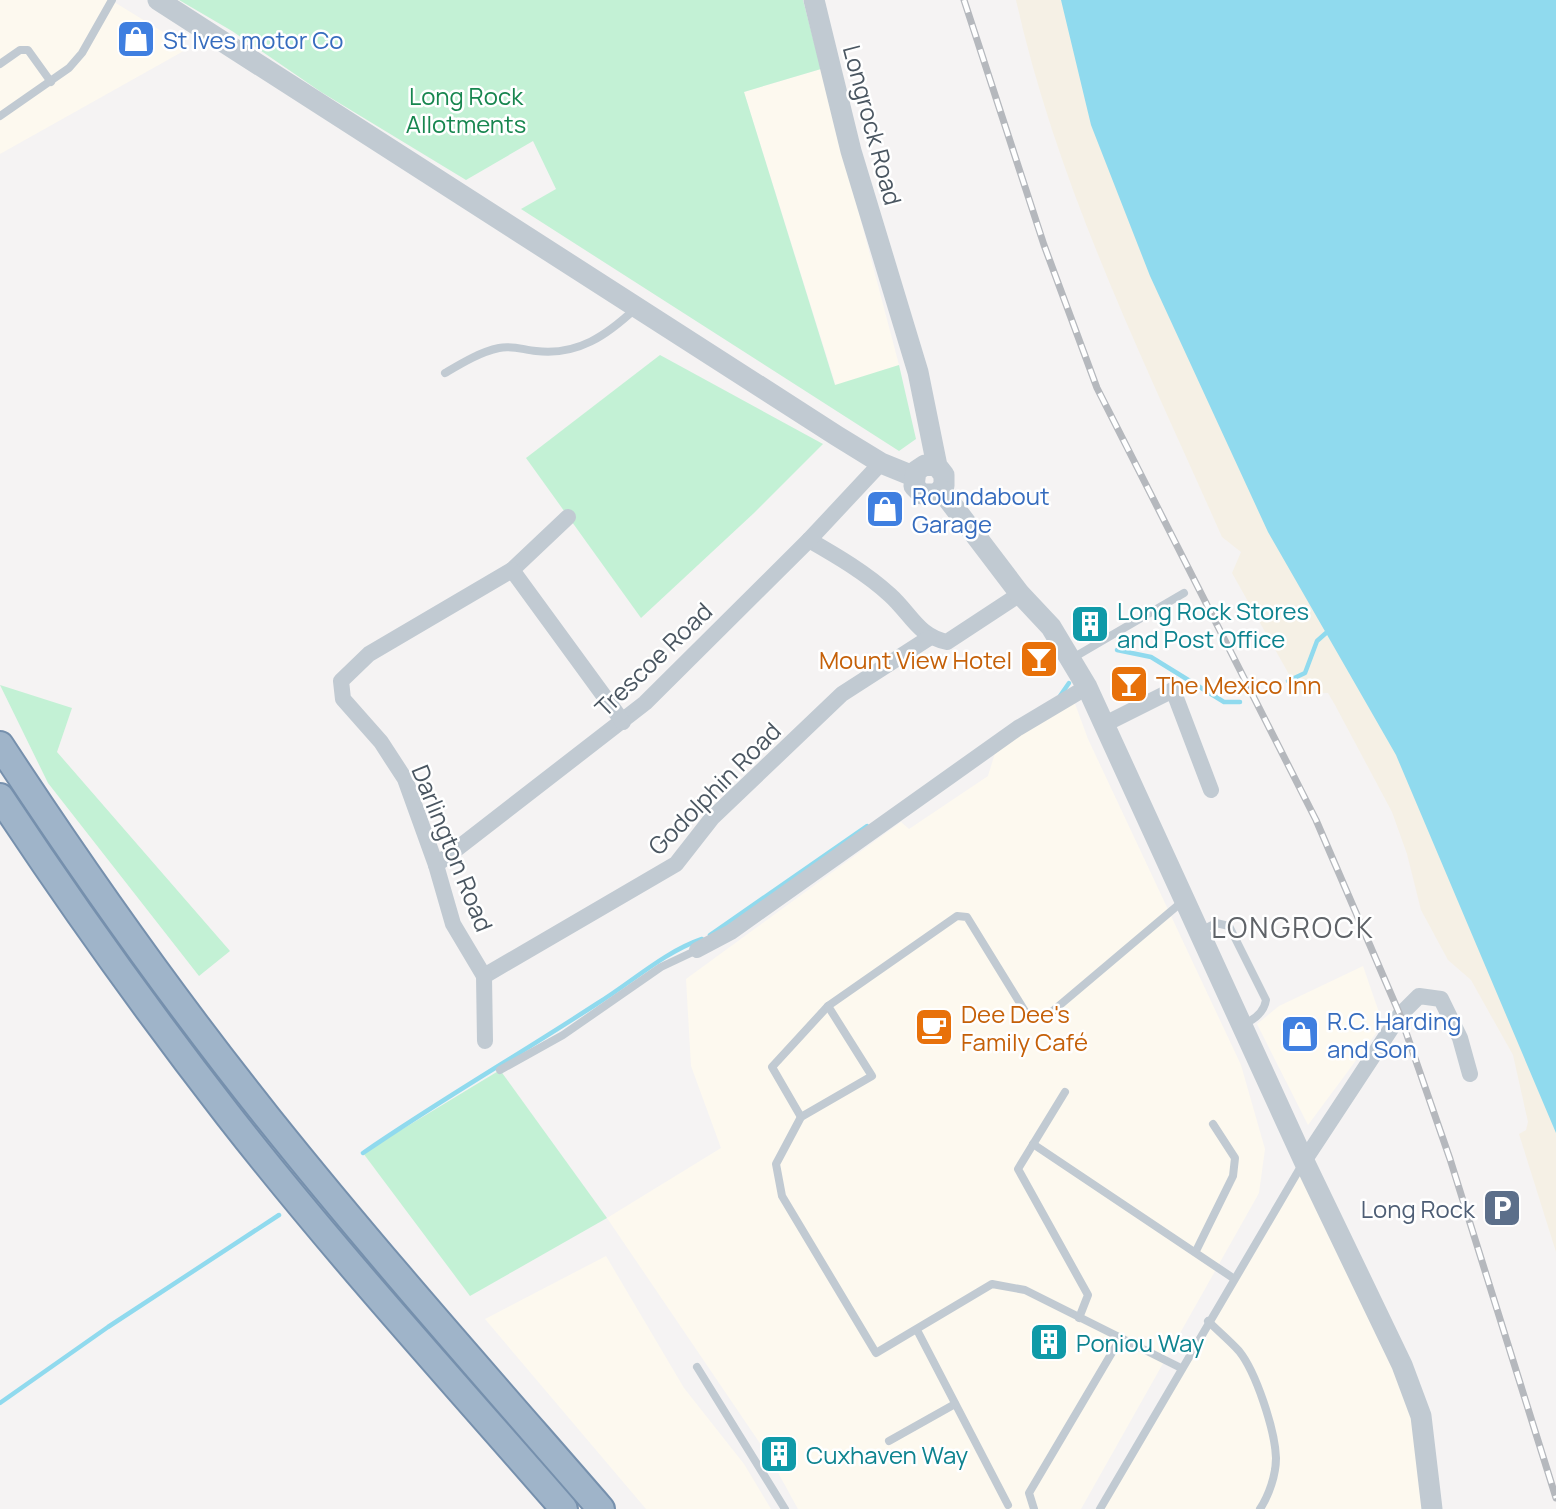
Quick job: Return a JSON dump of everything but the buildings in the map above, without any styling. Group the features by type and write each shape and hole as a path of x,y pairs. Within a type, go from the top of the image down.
{"highway":[{"path":"0,745 110,907 267,1117 351,1220 601,1509"},
{"path":"0,797 83,918 229,1116 333,1243 564,1509"}],"street":[{"path":"158,0 881,463 914,477"},
{"name":"Longrock Road","path":"814,0 851,151 918,372 937,466"},
{"name":"Trescoe Road","path":"436,865 623,722 809,540 881,463"},
{"path":"942,490 932,496 922,494 914,486 914,477 925,465 937,466 944,475 942,490 1020,594 1051,627 1087,687 1304,1161 1407,1378 1421,1416 1432,1509"},
{"name":"Darlington Road","path":"485,1041 484,976 453,924 436,865 405,779 382,742 343,699 341,681 369,654 512,570 568,517"},
{"path":"809,540 845,561 890,595 929,638 947,642 1020,594"},
{"path":"512,570 623,722"},
{"name":"Godolphin Road","path":"484,976 676,864 712,818 842,694 929,638"},
{"path":"697,950 731,932 1018,728 1087,687"},
{"path":"1103,725 1172,690 1211,790"},
{"path":"1304,1161 1400,1015 1419,996 1440,999 1460,1038 1470,1074"}],"lane":[{"path":"0,116 69,68 82,52 112,0"},
{"path":"0,64 20,50 28,50 51,82"},
{"path":"445,373 499,348 552,352 584,345 610,332 636,308"},
{"path":"1072,659 1184,593"},
{"path":"801,1117 772,1067 828,1006 957,916 967,917 1028,1016 1048,1015 1185,900"},
{"path":"1199,931 1216,923 1229,926 1266,1000 1265,1009 1252,1021 1242,1025"},
{"path":"500,1070 563,1035 661,967 697,950"},
{"path":"828,1006 872,1076 801,1117 776,1164 782,1196 876,1353 992,1284 1025,1290 1181,1368"},
{"path":"1065,1092 1018,1169 1088,1295 1079,1318"},
{"path":"1196,1251 1233,1177 1235,1158 1213,1124"},
{"path":"1033,1144 1233,1278"},
{"path":"1100,1509 1304,1161"},
{"path":"1208,1321 1240,1353 1253,1378 1271,1432 1276,1458 1260,1509"},
{"path":"917,1330 1008,1505"},
{"path":"1034,1509 1029,1493 1120,1339"},
{"path":"697,1367 785,1509"},
{"path":"889,1441 955,1404"}],"shaded area":[{"path":"0,0 111,0 189,48 0,154"},
{"path":"821,69 899,365 836,386 744,92"},
{"path":"1074,701 1088,739 1241,1065 1265,1149 1259,1193 1081,1509 798,1509 770,1458 607,1218 721,1148 691,1066 686,979 901,822 909,829 988,776 995,753 1021,732"},
{"path":"1363,966 1383,1024 1308,1125 1257,1024 1279,1006"},
{"path":"1304,1161 1402,1365 1432,1509 1100,1509"},
{"path":"606,1256 684,1388 744,1464 771,1509 646,1509 485,1319"}],"green space":[{"name":"Long Rock Allotments","path":"179,0 803,0 821,69 744,92 835,385 899,365 916,439 899,451 521,209 556,189 533,141 466,180 321,92 232,31"},
{"path":"660,355 823,444 754,513 641,618 526,458"},
{"path":"0,685 72,708 57,752 230,951 199,976 48,783"},
{"path":"500,1070 607,1218 470,1296 363,1153"}],"sand":[{"path":"1016,0 1281,0 1556,422 1556,1252 1519,1134 1526,1130 1528,1122 1513,1055 1471,980 1448,960 1421,910 1407,854 1392,812 1335,705 1328,693 1300,694 1232,573 1241,552 1222,537 1106,274 1055,139"}],"water":[{"path":"1061,0 1556,0 1556,1133 1396,755 1268,532 1150,276 1091,125"}],"waterway":[{"path":"1288,681 1305,673 1317,641 1326,633"},
{"path":"1117,650 1151,657 1224,702 1240,702"},
{"path":"1060,696 1069,683"},
{"path":"710,935 867,826"},
{"path":"363,1153 598,1003 661,959 702,939"},
{"path":"0,1403 108,1327 279,1215"}],"railway":[{"path":"964,0 1044,245 1097,388 1316,820 1400,1015 1450,1159 1556,1498"}],"place":[{"name":"St Ives motor Co","path":"136,39"},
{"name":"Roundabout Garage","path":"885,509"},
{"name":"Long Rock Stores and Post Office","path":"1090,624"},
{"name":"Mount View Hotel","path":"1039,659"},
{"name":"The Mexico Inn","path":"1129,684"},
{"name":"Dee Dee's Family Café","path":"934,1027"},
{"name":"R.C. Harding and Son","path":"1300,1034"},
{"name":"Long Rock","path":"1502,1208"},
{"name":"Poniou Way","path":"1049,1342"},
{"name":"Cuxhaven Way","path":"779,1454"}],"district":[{"name":"LONGROCK","path":"1293,927"}]}
